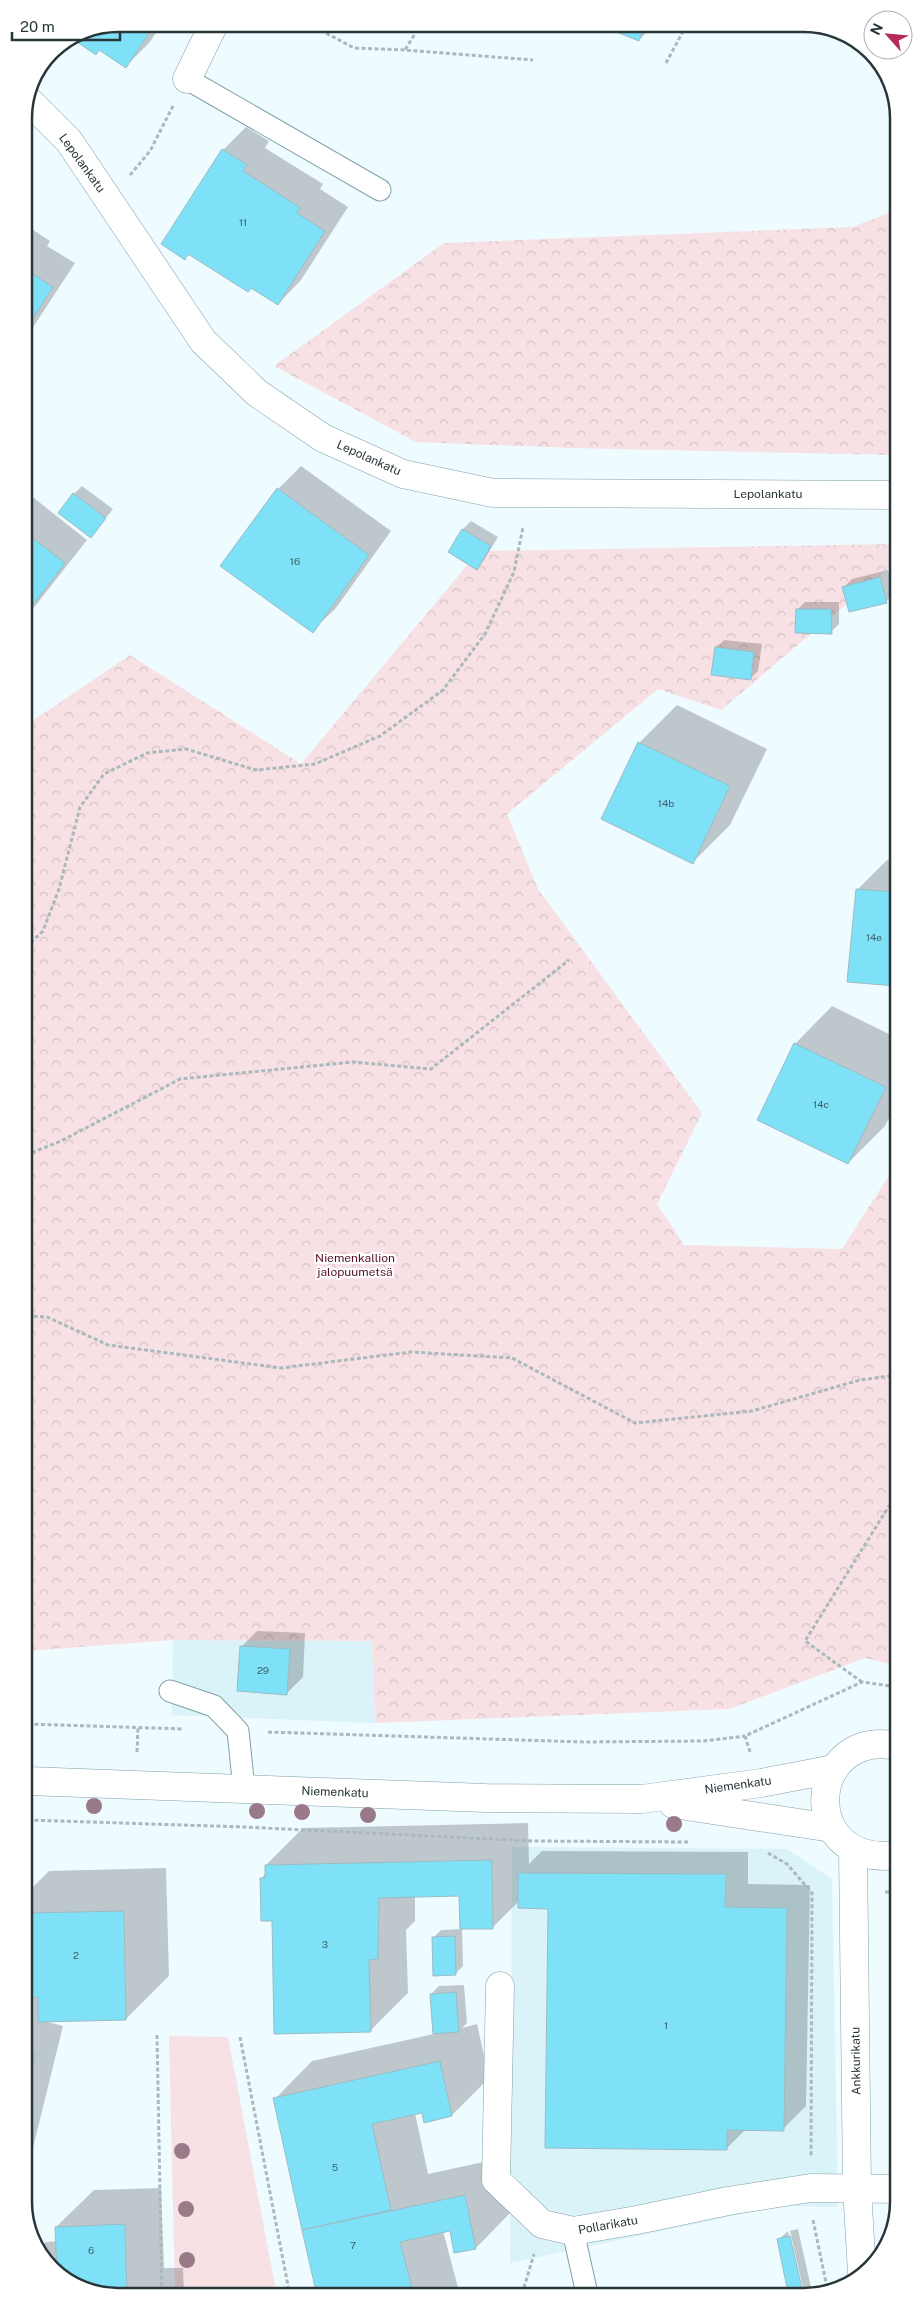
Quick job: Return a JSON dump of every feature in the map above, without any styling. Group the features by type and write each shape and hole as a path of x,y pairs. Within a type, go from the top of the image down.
{"street":[{"path":"186,79 210,32"},
{"name":"Lepolankatu","path":"34,106 69,141 203,341 257,392 323,438 403,474 493,493 890,495"},
{"path":"890,1744 867,1745 850,1753 834,1768 825,1798 826,1813 832,1828 839,1838 853,1850 880,1857 890,1856"},
{"name":"Niemenkatu","path":"32,1781 486,1798 642,1799 761,1783 834,1768"},
{"name":"Niemenkatu","path":"642,1799 832,1828"},
{"name":"Ankkurikatu","path":"853,1850 857,2188 862,2266"},
{"path":"500,1986 496,2180 542,2224"},
{"name":"Pollarikatu","path":"542,2224 573,2231 728,2201 811,2188 890,2189"}],"lane":[{"path":"186,79 380,190"},
{"path":"170,1691 214,1706 238,1731 244,1789"},
{"path":"573,2231 586,2288"}],"path":[{"path":"324,32 354,48 533,60"},
{"path":"405,50 415,32"},
{"path":"666,63 682,33"},
{"path":"109,200 150,151 186,79"},
{"path":"33,941 43,931 59,889 80,807 104,774 147,753 186,749 256,770 315,764 380,736 442,690 486,634 514,572 530,492"},
{"path":"33,1153 61,1141 180,1079 353,1062 431,1069 569,960"},
{"path":"32,1316 47,1317 108,1345 281,1368 411,1352 512,1358 636,1423 752,1411 860,1380 890,1376"},
{"path":"890,1506 805,1641 862,1682 890,1685"},
{"path":"32,1724 584,1742 704,1741 744,1736 862,1682"},
{"path":"744,1736 761,1783"},
{"path":"760,1817 759,1848 787,1864 812,1893 811,2213 827,2285"},
{"path":"32,1820 244,1827 533,1840 696,1842"},
{"path":"157,2035 162,2288"},
{"path":"240,2037 288,2288"},
{"path":"524,2288 542,2224"}],"shaded area":[{"path":"173,1640 372,1641 375,1723 172,1715"},
{"path":"512,1847 787,1849 832,1879 838,2207 779,2206 510,2263"}],"green space":[{"path":"890,212 890,455 571,448 416,442 274,366 444,243 853,227"},
{"name":"Niemenkallion jalopuumetsä","path":"890,544 890,567 721,710 658,689 507,814 538,889 702,1113 657,1204 684,1245 842,1249 890,1174 890,1664 865,1658 729,1709 375,1723 372,1641 173,1640 32,1651 33,721 130,655 301,764 479,551"},
{"path":"169,2036 228,2037 275,2288 175,2288"}],"building":[{"path":"150,32 126,68 99,50 96,55 78,43 102,34"},
{"path":"618,33 642,33 639,41"},
{"path":"222,149 247,165 243,171 301,208 297,213 325,231 278,305 251,288 248,292 188,254 185,260 161,244"},
{"path":"33,274 53,287 33,318"},
{"path":"277,488 369,555 313,633 220,566"},
{"path":"73,493 106,518 91,538 58,513"},
{"path":"462,529 491,546 477,570 448,552"},
{"path":"33,538 65,563 33,605"},
{"path":"880,577 887,603 849,612 842,587"},
{"path":"796,609 831,609 832,634 795,633"},
{"path":"715,647 754,652 751,680 711,675"},
{"path":"638,742 730,786 693,864 601,819"},
{"path":"856,889 890,892 890,986 847,982"},
{"path":"794,1043 886,1087 848,1164 757,1120"},
{"path":"240,1646 290,1649 287,1695 237,1691"},
{"path":"492,1860 493,1929 460,1929 459,1896 379,1898 378,1959 369,1960 371,2032 274,2034 272,1921 261,1921 260,1878 265,1878 265,1865"},
{"path":"518,1873 726,1874 725,1907 787,1908 784,2131 727,2130 727,2150 545,2148 548,1909 518,1908"},
{"path":"124,1911 126,2020 38,2022 38,1997 32,1997 32,1913"},
{"path":"455,1936 456,1975 433,1976 432,1937"},
{"path":"456,1992 459,2032 433,2034 430,1994"},
{"path":"32,2055 35,2055 32,2065"},
{"path":"440,2061 452,2116 424,2123 422,2113 372,2124 391,2210 302,2230 273,2098"},
{"path":"465,2195 476,2249 454,2253 450,2231 400,2242 412,2288 315,2288 302,2230"},
{"path":"125,2224 127,2288 96,2286 66,2271 56,2262 55,2227"},
{"path":"790,2236 802,2288 787,2288 777,2239"}]}
